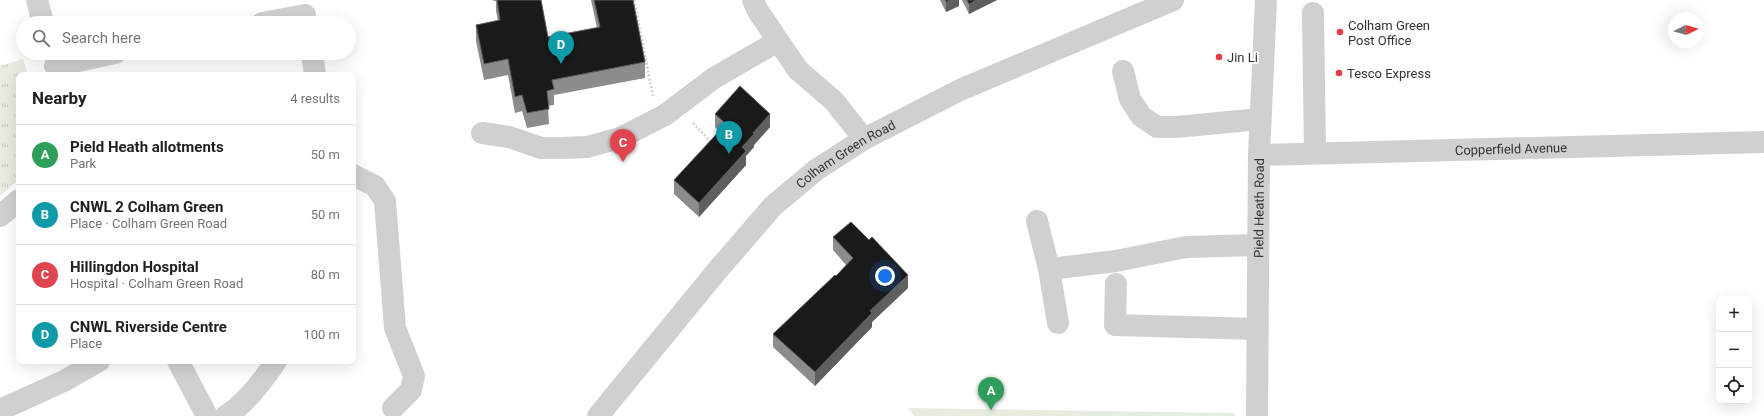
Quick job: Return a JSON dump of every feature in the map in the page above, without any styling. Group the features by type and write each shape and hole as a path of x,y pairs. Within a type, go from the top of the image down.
{"street":[{"path":"37,0 41,16"},
{"path":"753,0 758,10 798,70 834,101 864,139"},
{"name":"Colham Green Road","path":"598,416 716,272 774,206 816,170 864,139 960,90 1173,0"},
{"name":"Pield Heath Road","path":"1257,416 1257,245 1260,119 1266,0"},
{"path":"292,16 305,13"},
{"path":"1313,13 1315,154"},
{"path":"482,133 509,137 541,148 587,147 620,138 646,126 678,107 714,78 778,41"},
{"path":"55,65 80,60"},
{"path":"313,60 315,72"},
{"path":"1123,71 1130,99 1141,116 1157,127 1176,127 1260,119"},
{"name":"Copperfield Avenue","path":"1259,155 1764,142"},
{"path":"356,177 375,186 385,201 395,328 414,376 411,390 393,408"},
{"path":"0,216 16,203"},
{"path":"1037,221 1049,269 1058,323"},
{"path":"1049,269 1116,261 1186,247 1257,245"},
{"path":"1116,284 1115,325 1257,329"},
{"path":"0,410 64,381 94,364"},
{"path":"180,364 207,416"},
{"path":"226,416 233,411 264,378 274,364"}],"path":[{"path":"634,0 654,99"},
{"path":"678,107 716,148"}],"green space":[{"path":"23,60 27,72 16,72 16,182 0,196 0,66"},
{"path":"908,408 1235,413 1235,416 914,416"}],"building":[{"path":"497,0 541,0 548,37 600,27 594,0 633,0 645,62 552,80 554,89 547,91 549,109 527,113 522,95 515,97 508,59 484,64 476,25 500,20"},
{"path":"967,0 977,0 969,4"},
{"path":"740,86 770,114 742,147 746,151 699,203 674,180 726,124 715,114"},
{"path":"851,222 869,240 872,237 908,275 870,311 872,313 815,372 773,334 835,275 836,276 853,258 833,237"}],"place":[{"name":"Colham Green Post Office","path":"1340,32"},
{"name":"Jin Li","path":"1219,57"},
{"name":"CNWL Riverside Centre","path":"561,64"},
{"name":"Tesco Express","path":"1339,73"},
{"name":"CNWL 2 Colham Green","path":"729,154"},
{"name":"Hillingdon Hospital","path":"623,162"},
{"name":"Pield Heath allotments","path":"991,410"}]}
